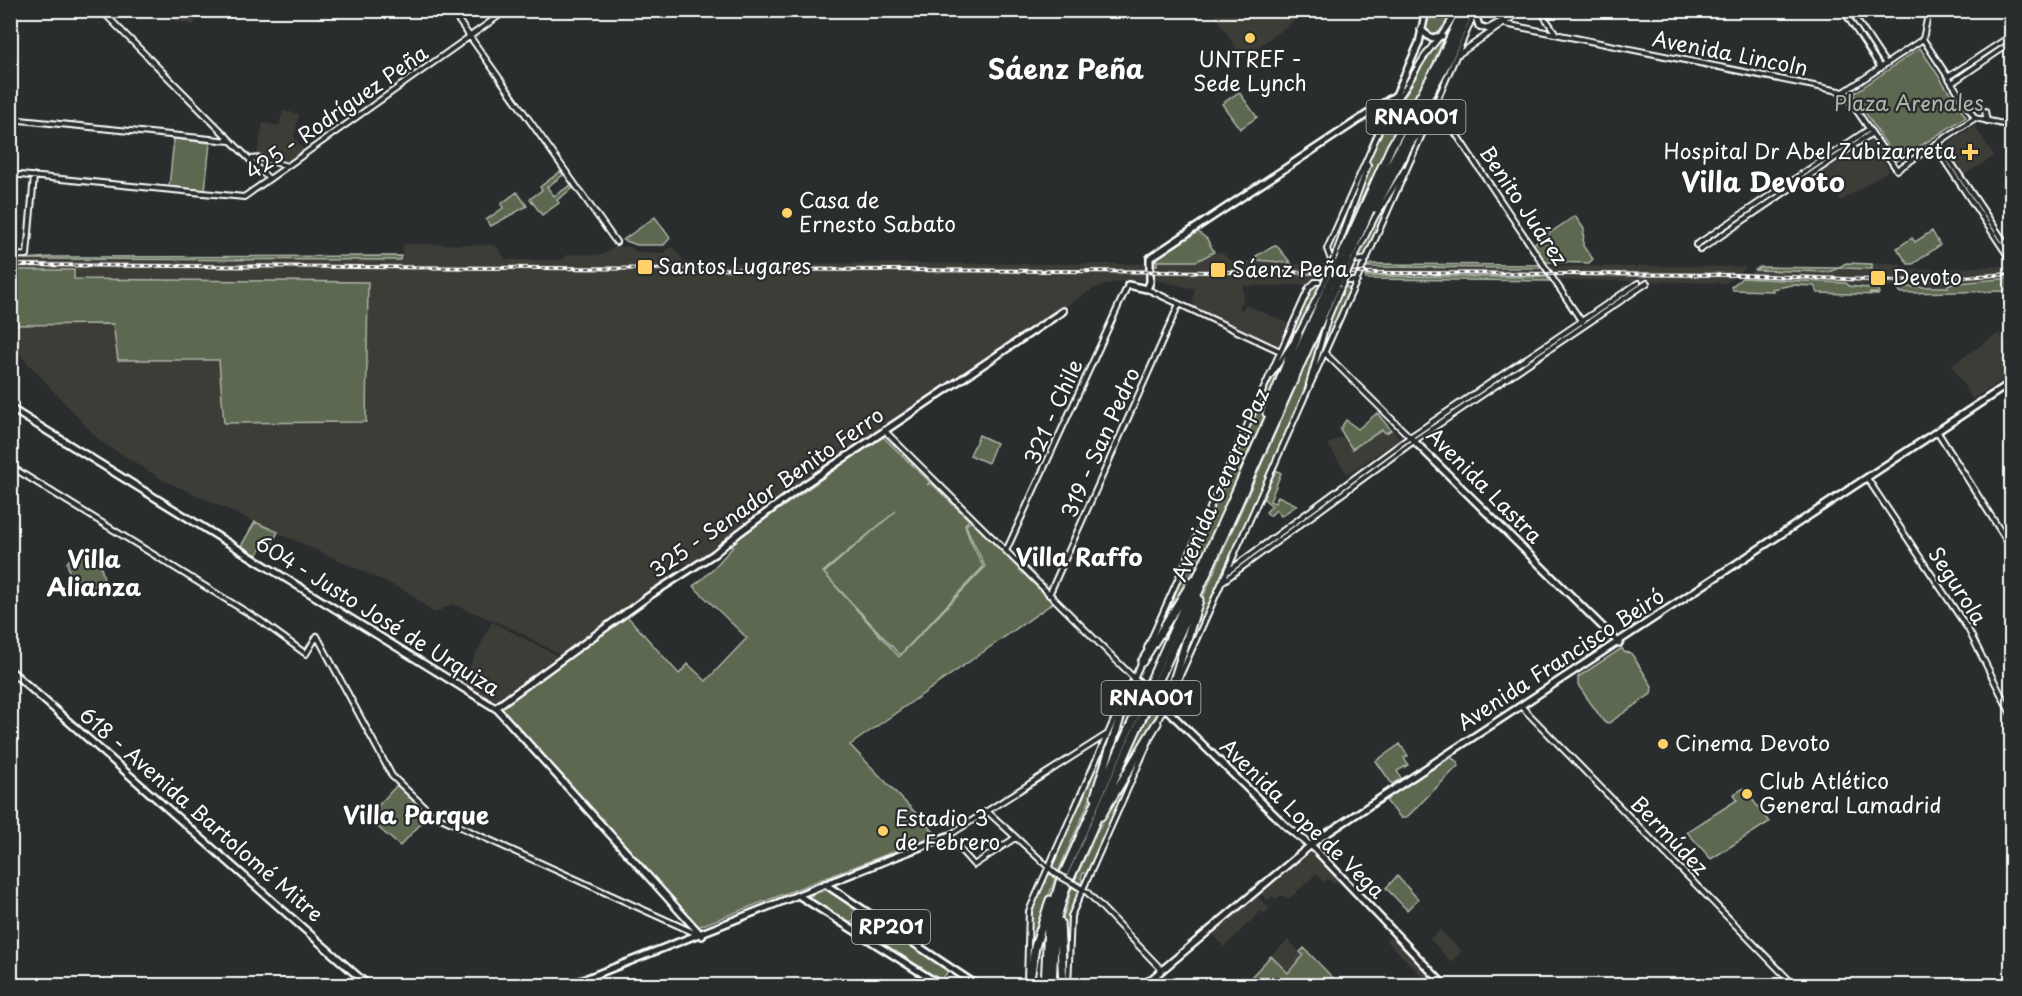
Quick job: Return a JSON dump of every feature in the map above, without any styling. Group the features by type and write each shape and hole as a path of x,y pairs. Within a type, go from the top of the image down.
{"highway":[{"name":"Avenida General Paz","path":"1045,986 1048,925 1060,882 1333,284 1387,155 1438,65 1462,10"},
{"name":"Avenida General Paz","path":"1344,259 1363,225 1398,149 1473,12"},
{"path":"1363,225 1410,143 1435,107"},
{"name":"Avenida General Paz","path":"1052,986 1054,935 1062,899 1256,447 1333,284"},
{"path":"1256,447 1272,397 1298,335"},
{"path":"1142,662 1208,561"},
{"path":"1166,704 1208,561"},
{"path":"1088,821 1130,687"},
{"path":"1090,833 1157,723"},
{"path":"1028,986 1039,930 1050,900 1060,882"},
{"path":"1062,899 1059,936 1063,986"}],"main road":[{"path":"1128,285 1147,289 1150,282 1150,258 1396,95 1414,56 1426,10"},
{"path":"1512,11 1512,19"},
{"path":"1473,12 1478,24 1488,29 1506,19 1512,11"},
{"path":"1421,30 1431,39 1442,36"},
{"name":"325 - Senador Benito Ferro","path":"495,708 649,596 708,559 739,533 884,430 1063,311"},
{"name":"Avenida Francisco Beiró","path":"1143,986 1309,846 2012,381"},
{"name":"604 - Justo José de Urquiza","path":"10,408 495,708 700,935"},
{"name":"Avenida Lastra","path":"1412,439 1619,643"},
{"name":"618 - Avenida Bartolomé Mitre","path":"10,670 369,986"},
{"name":"Avenida Lope de Vega","path":"1134,678 1156,699 1166,704 1182,724 1309,846 1445,986"},
{"path":"575,986 948,836"},
{"path":"567,986 939,842 946,841 953,845"},
{"name":"RP201","path":"826,885 954,967 978,986"},
{"name":"RP201","path":"801,897 942,986"}],"street":[{"path":"100,10 269,179"},
{"path":"451,10 616,242"},
{"name":"425 - Rodríguez Peña","path":"34,176 242,197 507,10"},
{"path":"1368,258 1344,259 1327,249 1388,111 1403,96 1426,54 1442,36 1456,10"},
{"path":"1458,55 1523,10"},
{"path":"1540,10 1556,35"},
{"path":"1843,10 1881,68"},
{"path":"1850,10 1886,64"},
{"path":"1929,10 1923,39 1844,92 1897,170 1975,118"},
{"name":"Avenida General Paz","path":"1068,986 1069,924 1157,723 1412,159 1458,55 1473,12"},
{"path":"1512,19 1514,26"},
{"name":"Avenida Lincoln","path":"1505,24 1844,92"},
{"path":"1948,77 2012,35"},
{"path":"1923,39 1975,118 2012,126"},
{"path":"1952,83 2012,42"},
{"path":"1384,103 1388,111"},
{"name":"Benito Juárez","path":"1435,107 1583,323"},
{"path":"1985,111 1988,121"},
{"path":"10,118 231,141"},
{"path":"1696,245 1871,131"},
{"path":"1700,250 1871,131"},
{"path":"1936,144 2012,254"},
{"path":"1936,144 2012,262"},
{"name":"Avenida General Paz","path":"1344,259 1351,217 1371,149"},
{"path":"251,159 287,166"},
{"name":"Avenida General Paz","path":"1269,377 1333,284 1344,259 1375,217 1412,159"},
{"path":"10,174 34,176 26,255 10,256"},
{"path":"1028,986 1028,918 1107,735 1142,662 1309,288 1312,284 1357,281"},
{"path":"1226,573 1412,439 1638,283"},
{"name":"Avenida General Paz","path":"1307,394 1328,318 1333,284"},
{"path":"1583,323 1647,284"},
{"name":"321 - Chile","path":"1007,550 1128,285"},
{"path":"1147,289 1280,351"},
{"name":"319 - San Pedro","path":"1049,595 1179,304"},
{"name":"Avenida Lastra","path":"1325,353 1412,439"},
{"path":"884,430 1134,678"},
{"path":"1937,431 2012,549"},
{"path":"1221,583 1412,439"},
{"path":"10,466 261,621 306,654 317,636 392,776 432,814 700,935"},
{"name":"Segurola","path":"1867,478 1968,629 2012,716"},
{"name":"Bermúdez","path":"1521,706 1795,986"},
{"path":"1015,838 974,865 953,845 948,836 1107,735"},
{"path":"988,812 1048,869 1084,889 1162,970"}],"shaded area":[{"path":"153,10 198,11 194,25 152,15"},
{"name":"UNTREF - Sede Lynch","path":"1213,11 1291,11 1297,19 1242,58"},
{"path":"283,111 299,114 294,136 303,150 287,161 257,155 263,123 279,126"},
{"name":"Hospital Dr Abel Zubizarreta","path":"1974,125 1994,156 1964,175 1945,147"},
{"path":"1871,141 1889,170 1841,201 1823,172"},
{"path":"403,244 495,245 506,260 563,260 569,254 603,255 615,246 630,247 637,252 665,253 669,248 674,248 684,262 706,263 1141,264 1157,261 1197,261 1214,252 1222,253 1230,260 1298,264 1361,264 1354,278 1312,279 1306,285 1243,286 1243,301 1239,308 1242,310 1245,305 1288,323 1278,345 1193,308 1194,290 1197,289 1160,281 1132,280 1110,283 1093,289 886,424 879,424 879,429 738,529 712,552 690,566 685,563 663,577 664,582 560,655 514,629 453,604 434,613 408,592 163,480 100,441 11,345 10,259 402,260"},
{"path":"1371,264 1540,265 1550,281 1365,279 1368,266"},
{"path":"1872,264 1901,265 1906,270 2009,266 2011,280 1948,287 1899,287 1741,278 1760,267 1866,270 1871,269"},
{"path":"1549,266 1636,267 1636,281 1558,280"},
{"path":"1637,266 1746,268 1726,283 1637,281"},
{"path":"1999,333 2011,349 2011,375 1972,399 1952,365"},
{"path":"1388,424 1400,439 1347,474 1328,444 1345,435 1352,449"},
{"path":"492,622 558,656 494,702 462,682"},
{"path":"1313,853 1337,881 1334,884 1328,879 1325,883 1316,874 1289,899 1281,895 1276,899 1273,896 1268,901 1261,894 1262,890"},
{"path":"1254,897 1258,897 1270,909 1264,913 1261,911 1224,947 1213,934"},
{"path":"1440,930 1462,951 1451,962 1430,939"},
{"path":"1391,937 1433,978 1431,985 1386,940"},
{"path":"1288,940 1303,955 1288,973 1271,956"}],"green space":[{"path":"1430,11 1454,11 1440,35 1432,37 1425,30"},
{"path":"1444,37 1430,71 1387,146 1350,223 1371,151 1388,114 1403,99 1430,51"},
{"name":"Plaza Arenales","path":"1920,48 1966,117 1897,161 1853,94"},
{"path":"1239,92 1257,117 1240,129 1222,104"},
{"path":"1869,129 1871,132 1700,250 1696,245"},
{"path":"174,139 210,143 205,190 169,187"},
{"path":"561,171 563,175 547,187 554,196 571,185 573,188 557,200 559,203 542,215 530,199 542,190 540,187"},
{"path":"1396,184 1365,257 1356,259"},
{"path":"517,192 527,206 491,226 486,220 503,208 501,204"},
{"path":"1575,216 1584,229 1583,246 1593,259 1589,263 1545,262 1532,245"},
{"path":"655,217 670,238 664,245 637,245 623,240"},
{"path":"1197,231 1207,239 1214,252 1197,261 1157,261 1157,265 1152,265 1154,258 1156,261 1155,258"},
{"path":"1932,231 1940,245 1913,264 1908,264 1897,248 1912,238 1915,242"},
{"path":"1276,245 1291,263 1256,260 1256,256"},
{"path":"401,256 400,260 24,259 51,257"},
{"path":"1846,263 1872,264 1872,269 1839,268 1830,272 1754,270 1760,267 1838,268"},
{"path":"1371,264 1540,265 1541,268 1368,267"},
{"path":"10,270 74,270 74,279 368,282 366,422 224,423 219,360 118,360 113,324 11,325"},
{"path":"1365,276 1548,277 1550,281 1366,279"},
{"path":"1742,278 1846,283 1849,286 1879,289 1879,293 1869,293 1879,295 1818,293 1814,286 1792,285 1772,289 1773,291 1733,290 1731,287"},
{"path":"2011,278 2011,291 1901,293 1897,287 1948,287 1948,284"},
{"path":"1315,285 1320,285 1284,354 1282,353 1310,290"},
{"path":"1346,286 1350,291 1316,365 1335,307"},
{"path":"1631,289 1636,291 1414,441 1222,583 1226,573 1410,437"},
{"path":"1322,327 1301,401 1179,674 1200,604"},
{"path":"1288,355 1258,432 1204,554 1158,629 1265,391"},
{"path":"1377,413 1391,430 1386,433 1382,430 1352,449 1340,429 1346,420 1358,429"},
{"path":"979,435 996,443 988,463 970,455"},
{"path":"882,436 930,482 927,485 931,483 969,520 965,524 966,530 983,567 900,655 824,573 896,511 823,572 899,657 985,567 966,525 971,521 1053,603 850,745 937,835 695,928 501,708 627,616 679,674 688,664 706,681 747,638 693,586 709,573 733,547 731,544"},
{"path":"1276,470 1281,473 1270,501 1275,503 1278,496 1297,505 1281,516 1276,510 1270,516 1266,512 1272,506 1263,498"},
{"path":"255,522 278,532 271,545 265,542 257,555 241,546"},
{"path":"95,553 98,555 104,579 101,584 79,590 73,587 67,563 70,559"},
{"path":"1622,648 1624,652 1631,653 1652,686 1651,694 1609,723 1604,722 1578,685 1578,677"},
{"path":"1154,702 1158,711 1116,785"},
{"path":"1121,706 1095,788 1058,872 1052,864"},
{"path":"1400,744 1408,756 1404,758 1408,765 1397,771 1401,778 1392,784 1376,761"},
{"path":"1144,747 1087,874 1083,873 1081,878 1083,881 1079,883 1075,880 1097,832"},
{"path":"1450,757 1458,762 1458,766 1406,818 1401,818 1387,802 1387,798"},
{"path":"397,785 428,816 400,846 367,818"},
{"name":"Club Atlético General Lamadrid","path":"1744,788 1769,822 1711,859 1687,832 1737,800 1734,794"},
{"path":"1047,873 1056,877 1037,925 1029,974 1030,915"},
{"path":"1397,876 1418,899 1407,910 1386,888"},
{"path":"1072,887 1079,891 1068,922 1065,986 1062,923"},
{"path":"826,889 867,916 849,923 808,897"},
{"path":"874,920 949,969 942,981 859,928"},
{"path":"1304,948 1333,978 1328,985 1261,985 1252,976 1271,956 1288,973 1303,955 1300,952"}],"railway":[{"path":"10,265 1741,275 1898,281 2012,274"}],"place":[{"name":"UNTREF - Sede Lynch","path":"1250,38"},
{"name":"Hospital Dr Abel Zubizarreta","path":"1970,152"},
{"name":"Casa de Ernesto Sabato","path":"787,213"},
{"name":"Santos Lugares","path":"645,267"},
{"name":"Sáenz Peña","path":"1218,270"},
{"name":"Devoto","path":"1878,278"},
{"name":"Cinema Devoto","path":"1663,744"},
{"name":"Club Atlético General Lamadrid","path":"1747,794"},
{"name":"Estadio 3 de Febrero","path":"883,831"}],"district":[{"name":"Sáenz Peña","path":"1066,70"},
{"name":"Villa Devoto","path":"1763,183"},
{"name":"Villa Raffo","path":"1079,558"},
{"name":"Villa Alianza","path":"94,574"},
{"name":"Villa Parque","path":"416,816"}]}
